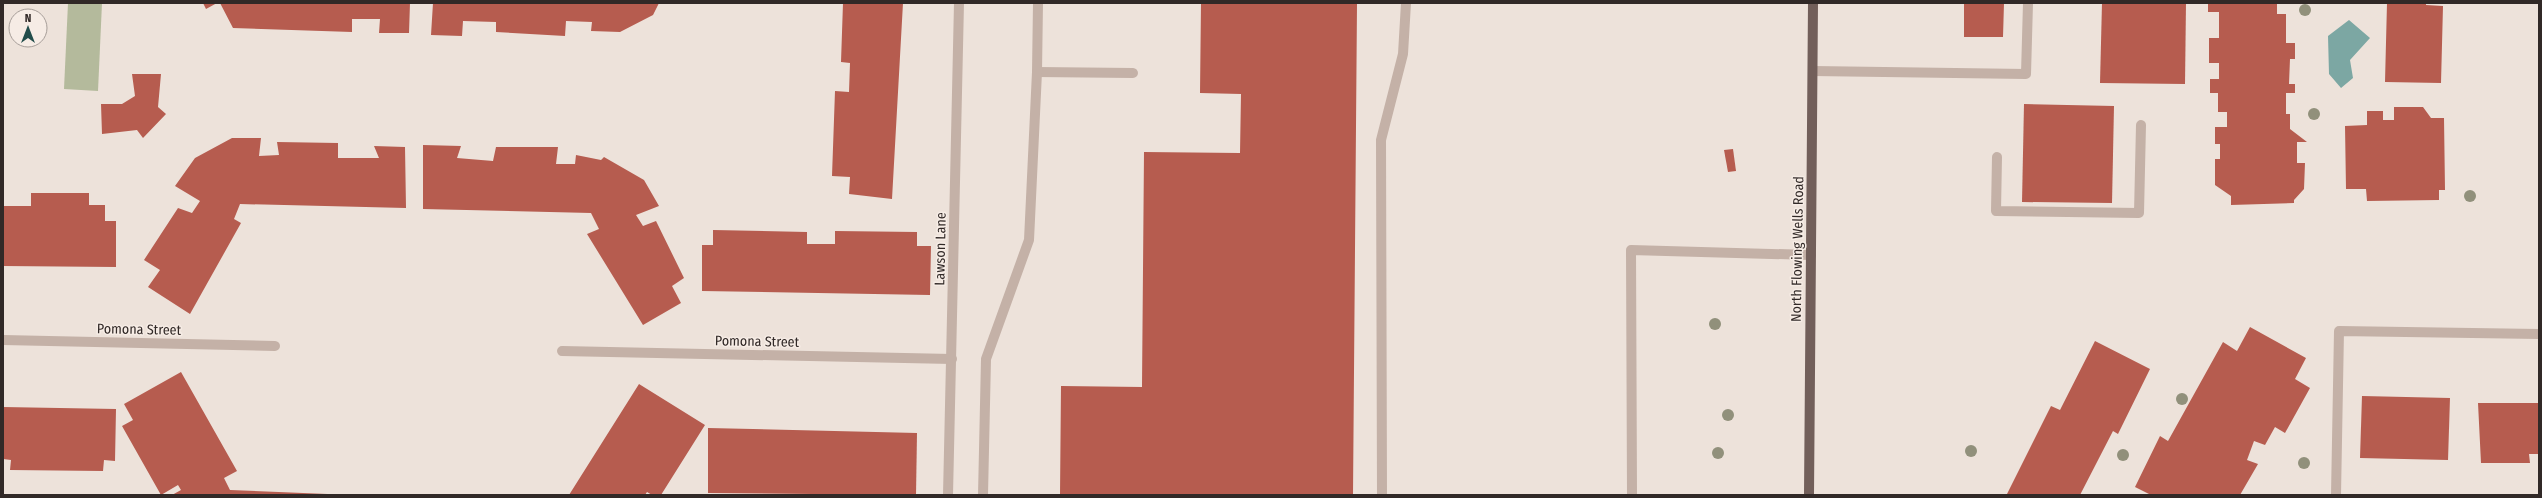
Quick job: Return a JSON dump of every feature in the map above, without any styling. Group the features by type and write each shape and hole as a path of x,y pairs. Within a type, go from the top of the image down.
{"main road":[{"name":"North Flowing Wells Road","path":"1809,495 1814,3"}],"street":[{"name":"Lawson Lane","path":"948,495 959,3"},
{"path":"983,495 986,359 1029,240 1037,72 1038,3"},
{"path":"1382,495 1382,140 1403,54 1406,3"},
{"path":"1813,71 2026,74 2028,3"},
{"path":"1037,72 1133,73"},
{"path":"1997,157 1996,211 2139,213 2141,126"},
{"path":"1632,495 1631,250 1811,255"},
{"path":"2336,495 2339,331 2539,334"},
{"name":"Pomona Street","path":"3,340 275,346"},
{"name":"Pomona Street","path":"562,351 952,359"}],"green space":[{"path":"68,3 102,3 98,91 64,89"}],"water":[{"path":"2349,20 2370,38 2350,60 2353,78 2341,88 2329,74 2328,36"}],"building":[{"path":"203,3 217,3 206,9"},
{"path":"220,3 410,3 409,33 379,33 380,19 352,19 352,32 233,28"},
{"path":"433,3 659,3 653,15 620,32 591,31 592,22 566,21 565,36 496,32 496,22 463,21 462,36 431,35"},
{"path":"843,3 903,3 892,199 849,194 850,177 832,176 835,91 849,92 850,63 841,62"},
{"path":"1201,3 1357,4 1353,495 1060,495 1061,386 1142,387 1144,152 1240,153 1241,94 1200,93"},
{"path":"1964,3 2004,3 2003,37 1964,37"},
{"path":"2102,3 2186,3 2185,84 2100,83"},
{"path":"2208,3 2277,3 2277,14 2286,14 2286,43 2295,43 2295,59 2290,59 2289,84 2295,84 2295,93 2286,93 2286,114 2290,114 2290,129 2307,142 2297,142 2297,163 2305,163 2304,189 2294,200 2294,203 2231,205 2231,196 2215,185 2215,159 2220,159 2220,144 2215,144 2215,127 2227,127 2227,112 2218,112 2218,93 2210,93 2210,79 2219,79 2219,63 2209,63 2209,38 2219,38 2219,12 2208,12"},
{"path":"2387,3 2426,3 2426,5 2443,6 2441,83 2385,82"},
{"path":"132,74 161,74 158,107 166,114 143,138 137,130 102,134 101,104 122,104 135,96"},
{"path":"2024,104 2114,106 2112,203 2022,202"},
{"path":"2394,107 2423,107 2431,118 2444,118 2445,190 2439,190 2439,200 2367,201 2366,189 2346,189 2345,126 2367,125 2367,111 2383,111 2383,120 2394,120"},
{"path":"232,138 261,138 259,156 279,155 277,142 338,143 338,158 379,158 374,146 405,147 406,208 240,204 234,219 241,223 190,314 148,287 160,270 144,260 178,208 192,213 200,201 175,186 195,158"},
{"path":"423,145 461,146 457,158 493,161 496,147 558,147 556,164 575,164 576,155 601,160 604,157 644,180 659,206 636,215 643,226 656,221 684,278 672,286 681,303 643,325 587,234 599,229 591,213 423,209"},
{"path":"1733,149 1736,171 1728,172 1724,150"},
{"path":"31,193 89,193 89,205 105,205 105,221 116,221 116,267 3,266 3,206 31,206"},
{"path":"713,230 807,232 807,244 835,244 835,231 917,232 917,246 931,246 930,295 702,291 702,245 713,245"},
{"path":"2250,327 2306,358 2295,379 2310,388 2285,433 2275,427 2265,445 2254,441 2247,460 2258,464 2240,495 2151,495 2135,487 2160,436 2168,441 2223,342 2237,351"},
{"path":"2095,341 2150,369 2118,434 2113,431 2080,495 2007,494 2051,406 2060,410"},
{"path":"181,372 237,471 224,478 230,490 352,495 172,495 181,490 178,485 161,495 122,426 133,420 124,404"},
{"path":"639,384 705,425 661,495 652,495 647,492 645,495 569,495"},
{"path":"2362,396 2450,398 2448,460 2360,458"},
{"path":"2478,403 2539,403 2539,454 2529,454 2530,463 2481,463"},
{"path":"3,407 116,409 115,461 104,460 103,471 10,470 11,460 3,459"},
{"path":"708,428 917,433 916,495 708,493"}]}
